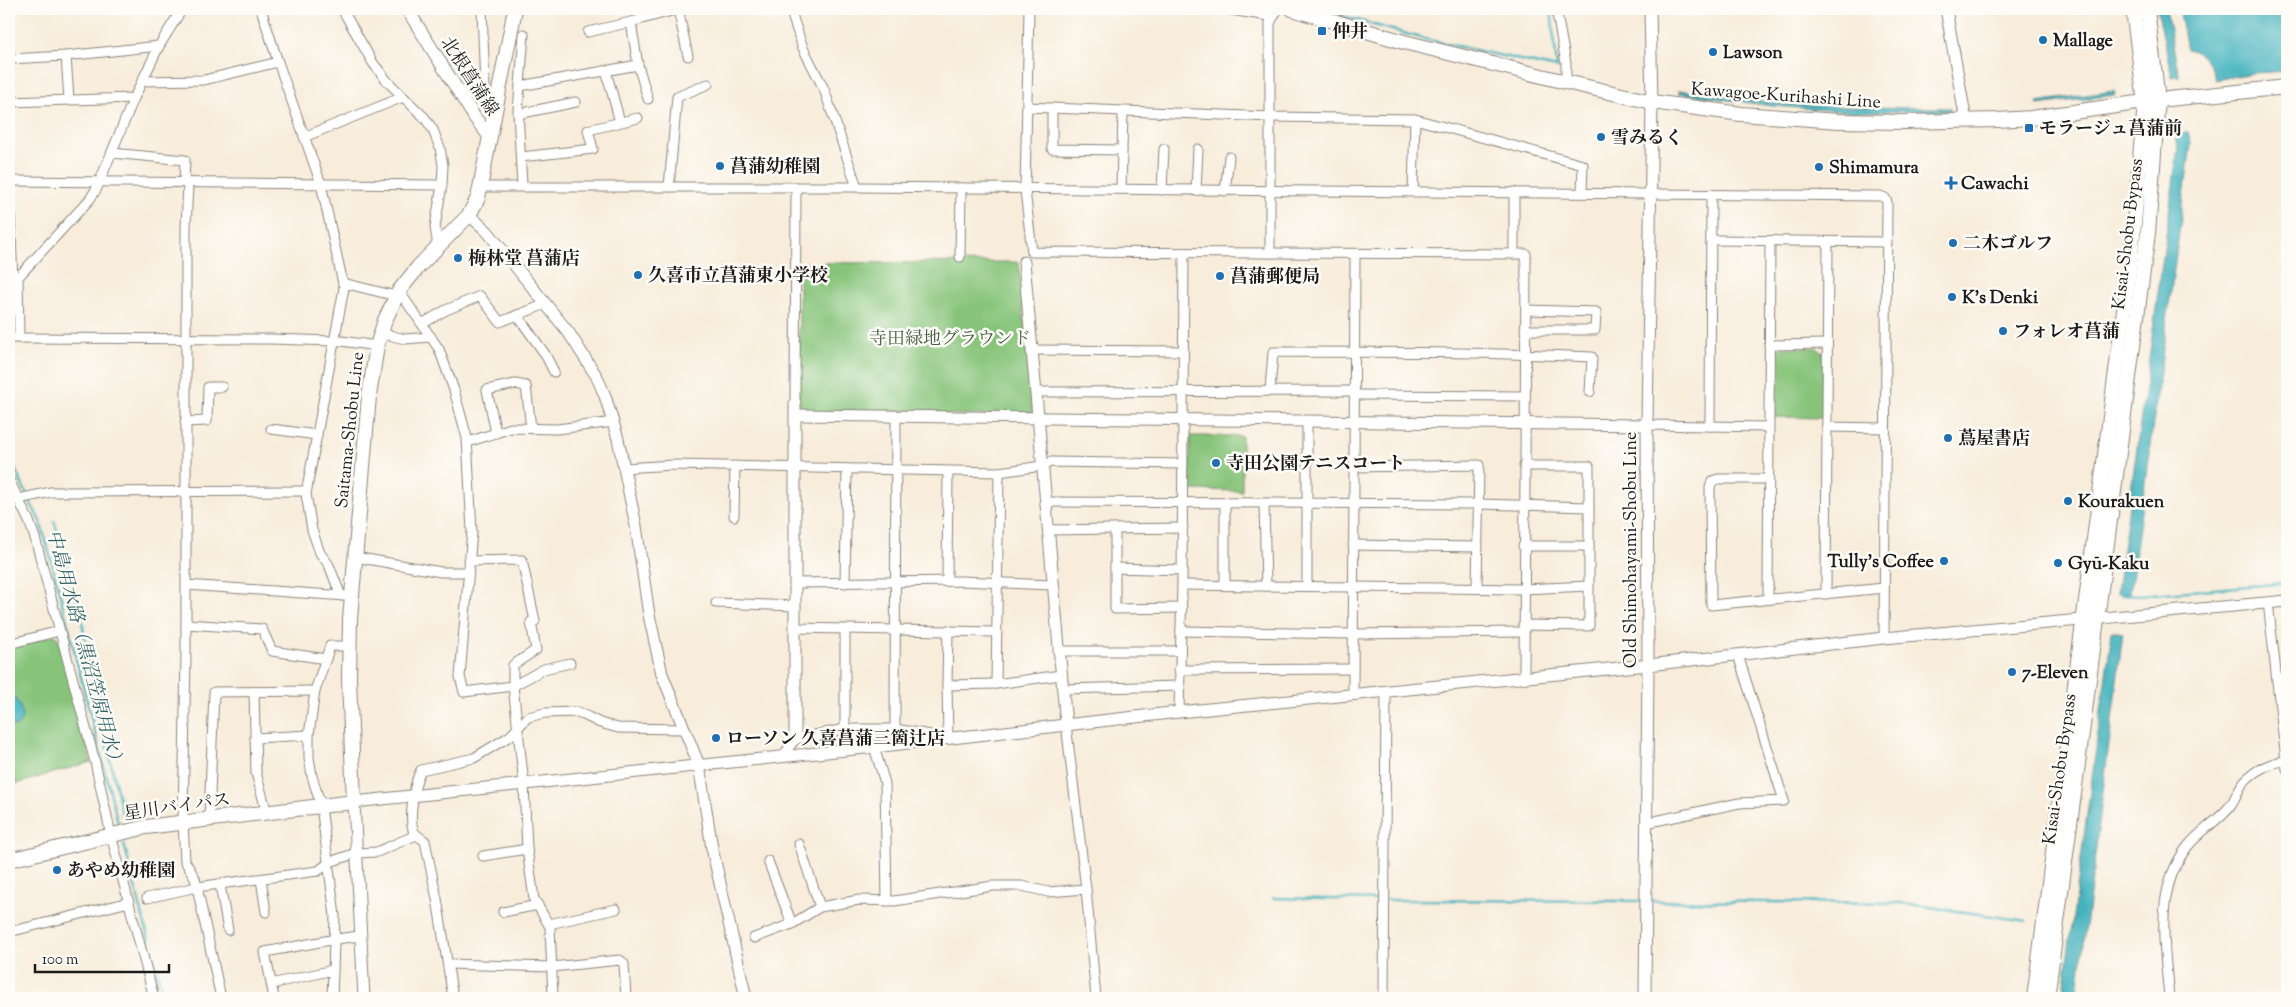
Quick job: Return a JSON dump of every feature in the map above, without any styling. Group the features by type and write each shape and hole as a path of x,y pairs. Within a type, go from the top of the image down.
{"main road":[{"name":"北根菖蒲線","path":"407,9 458,92 489,136"},
{"name":"Saitama-Shobu Line","path":"354,802 346,596 354,557 369,396 378,340 398,294 419,266 469,216 478,198 515,9"},
{"name":"Kawagoe-Kurihashi Line","path":"1292,9 1404,42 1566,82 1652,102 1742,114 1905,122 2031,118 2152,101 2287,88"},
{"name":"Kisai-Shobu Bypass","path":"2132,9 2152,101"},
{"name":"Kisai-Shobu Bypass","path":"2034,998 2148,233 2152,101 2146,9"},
{"name":"Kisai-Shobu Bypass","path":"2047,998 2091,618"},
{"name":"星川バイパス","path":"9,860 111,835 183,822 354,802"}],"street":[{"path":"13,282 90,199 112,153 142,81 159,46 182,9"},
{"path":"261,9 321,184 344,288 306,491 312,530 320,553 346,596"},
{"path":"342,9 373,63 403,97 425,118 433,130 442,157 442,185 435,227 438,247"},
{"path":"458,92 485,87 482,9"},
{"path":"588,32 631,22 666,10 678,9 688,56"},
{"path":"790,9 803,48 824,89 857,186"},
{"path":"1029,9 1025,190 1032,252 1526,254 1524,677"},
{"path":"1225,9 1268,16 1276,11"},
{"path":"1556,9 1566,63 1566,82"},
{"name":"Old Shimohayami-Shobu Line","path":"1645,998 1648,665 1647,425 1652,102 1650,9"},
{"path":"1946,9 1966,121"},
{"path":"1270,253 1272,117 1270,23 1276,11"},
{"path":"631,22 638,65 648,99"},
{"path":"522,186 518,114 524,34"},
{"path":"9,58 66,56 159,46"},
{"path":"66,56 69,100"},
{"path":"142,81 204,80 278,62"},
{"path":"520,86 638,65"},
{"path":"606,70 620,122"},
{"path":"669,186 676,97 708,84"},
{"path":"304,137 403,97"},
{"path":"9,102 134,98"},
{"path":"518,114 576,102"},
{"path":"1027,107 1272,117 1415,119 1583,165 1582,192"},
{"path":"1052,109 1052,149 1122,150"},
{"path":"1121,189 1123,112"},
{"path":"521,157 593,149 588,130 638,118"},
{"path":"1413,192 1415,119"},
{"path":"1162,190 1164,148"},
{"path":"1196,190 1198,149"},
{"path":"112,153 185,160 186,624 183,822 185,861 195,878 221,998"},
{"path":"1224,191 1230,157"},
{"path":"9,181 442,185"},
{"path":"9,186 13,282 19,338"},
{"path":"481,187 857,186 1025,190 1582,192 1880,196 1885,198 1887,202 1884,638"},
{"path":"783,756 794,739 796,187"},
{"path":"960,257 961,188"},
{"path":"1514,192 1514,254"},
{"path":"1710,426 1711,194"},
{"path":"469,216 487,231 582,352 598,377 614,422 636,526 650,615 662,674 699,765 712,848 746,998"},
{"path":"1712,240 1887,242"},
{"path":"1768,599 1767,479 1770,241"},
{"path":"1826,594 1828,242"},
{"path":"1179,712 1183,528 1184,253"},
{"path":"1353,694 1355,254"},
{"path":"1024,262 1058,651 1086,889 1096,998"},
{"path":"342,283 398,294 439,349 454,390 468,442 472,507 460,677 464,692 513,686 544,669 570,663"},
{"path":"422,324 446,310 480,296 500,322 546,304"},
{"path":"1525,330 1595,330 1596,312 1526,310"},
{"path":"516,315 545,354 554,372"},
{"path":"9,338 378,340 431,337"},
{"path":"1769,344 1827,344"},
{"path":"1032,350 1183,351"},
{"path":"1270,391 1273,352 1354,352 1525,353 1592,356 1590,392"},
{"path":"496,433 487,390 514,384 526,386 531,428"},
{"path":"186,422 207,421 208,388 222,387"},
{"path":"1035,392 1270,391 1525,396"},
{"path":"796,409 896,417 1524,422 1768,427"},
{"path":"895,729 896,417"},
{"path":"1307,421 1307,586"},
{"path":"468,442 511,428 557,429 614,422"},
{"path":"1827,427 1885,428"},
{"path":"271,429 317,435"},
{"path":"624,468 673,465 795,466 896,471 999,472 1042,466 1051,462 1183,464"},
{"path":"1354,467 1479,465 1477,588"},
{"path":"734,516 735,466"},
{"path":"1181,631 1353,634 1589,626 1589,466 1524,466"},
{"path":"845,583 847,469"},
{"path":"947,581 948,472"},
{"path":"996,684 999,472"},
{"path":"1767,479 1718,479 1712,481 1710,488 1710,605 1884,588"},
{"path":"9,480 35,538 95,762 111,835 154,998"},
{"path":"16,499 51,492 306,491"},
{"path":"1045,502 1307,505 1478,504 1589,507"},
{"path":"1225,504 1225,585"},
{"path":"1264,504 1266,586"},
{"path":"1048,530 1183,528"},
{"path":"1116,529 1115,608 1182,608"},
{"path":"1353,545 1478,547"},
{"path":"1524,546 1589,546"},
{"path":"354,557 441,572 468,572"},
{"path":"469,561 522,560 535,621 531,622 536,650 513,665 513,686 524,784 527,849 534,899 549,924 554,998"},
{"path":"1115,568 1182,570"},
{"path":"795,583 947,581 1052,584"},
{"path":"1182,585 1523,589 1589,586"},
{"path":"186,586 346,596"},
{"path":"364,998 354,802 874,747 1179,712 1648,665 1884,638 2287,601"},
{"path":"2268,602 2287,765"},
{"path":"716,603 795,606"},
{"path":"186,624 262,629 272,651 326,659"},
{"path":"795,628 896,632 948,630 997,632"},
{"path":"845,630 845,729"},
{"path":"948,630 948,738"},
{"path":"9,644 59,631"},
{"path":"332,998 336,939 330,862 321,806 312,776 309,735 315,691 330,646 349,646"},
{"path":"1058,651 1180,651"},
{"path":"1646,823 1739,803 1784,800 1738,655"},
{"path":"1179,670 1352,669"},
{"path":"947,685 996,684 1061,675"},
{"path":"1062,689 1180,686"},
{"path":"209,820 214,692 315,691"},
{"path":"1384,998 1386,691"},
{"path":"254,692 256,773 267,813"},
{"path":"452,998 448,964 425,840 416,835 413,829 413,796 417,778 422,770 474,758 519,730 528,717 562,711 578,712 600,723 618,728 683,729"},
{"path":"794,739 845,729 895,729 948,738"},
{"path":"255,738 309,735"},
{"path":"874,747 885,783 887,901"},
{"path":"2169,998 2163,922 2164,908 2167,890 2180,858 2206,827 2229,807 2244,782 2268,765 2278,761 2287,765"},
{"path":"148,898 197,887 318,871 330,862 356,853 377,852 416,835"},
{"path":"799,844 820,907"},
{"path":"483,856 527,849"},
{"path":"768,861 792,924"},
{"path":"261,879 266,912"},
{"path":"220,885 228,930"},
{"path":"754,938 792,924 820,907 859,900 887,901 993,886 1022,886 1048,892 1086,889"},
{"path":"9,932 128,902"},
{"path":"502,912 538,906"},
{"path":"549,924 616,909"},
{"path":"274,998 265,952 360,936"},
{"path":"448,964 552,967 623,961 626,998"},
{"path":"271,984 333,970"}],"green space":[{"name":"寺田緑地グラウンド","path":"1019,262 1033,416 799,412 799,263"},
{"path":"1779,347 1817,348 1823,353 1823,418 1773,417 1773,353"},
{"name":"寺田公園テニスコート","path":"1190,436 1242,436 1242,491 1190,490"},
{"path":"55,635 58,638 91,762 9,786 9,647"}],"water":[{"path":"2157,9 2166,9 2179,76 2172,77"},
{"path":"2179,9 2287,9 2287,71 2253,73 2215,80 2212,69 2206,60 2197,53 2187,49"},
{"path":"1679,90 1783,104 1951,108 1951,111 1853,112 1772,106 1679,93"},
{"path":"2114,91 2115,95 2038,105 2037,102"},
{"path":"2188,132 2191,144 2130,593 2117,593 2178,147 2176,133"},
{"path":"2112,631 2123,633 2077,998 2062,998"},
{"path":"9,693 19,705 22,715 19,724 15,727 11,724"}],"waterway":[{"path":"1316,9 1425,39 1557,68 1551,9"},
{"name":"中島用水路（黒沼笠原用水）","path":"9,456 27,495"},
{"name":"中島用水路（黒沼笠原用水）","path":"29,500 40,521 51,559 118,823"},
{"path":"54,521 66,556 69,578 80,608 88,659 102,702"},
{"path":"2122,590 2121,594 2139,595 2287,583"},
{"path":"98,709 98,717 104,733 123,817"},
{"name":"中島用水路（黒沼笠原用水）","path":"124,844 164,998"},
{"path":"1273,898 1382,900"},
{"path":"1387,900 1642,901"},
{"path":"1650,901 1902,903 2027,921"}],"place":[{"name":"仲井","path":"1322,31"},
{"name":"Mallage","path":"2043,40"},
{"name":"Lawson","path":"1713,52"},
{"name":"モラージュ菖蒲前","path":"2029,128"},
{"name":"雪みるく","path":"1601,137"},
{"name":"菖蒲幼稚園","path":"720,166"},
{"name":"Shimamura","path":"1819,167"},
{"name":"Cawachi","path":"1951,183"},
{"name":"二木ゴルフ","path":"1953,243"},
{"name":"梅林堂 菖蒲店","path":"458,258"},
{"name":"久喜市立菖蒲東小学校","path":"638,275"},
{"name":"菖蒲郵便局","path":"1220,276"},
{"name":"K's Denki","path":"1952,297"},
{"name":"フォレオ菖蒲","path":"2003,331"},
{"name":"蔦屋書店","path":"1948,438"},
{"name":"寺田公園テニスコート","path":"1216,463"},
{"name":"Kourakuen","path":"2068,501"},
{"name":"Tully's Coffee","path":"1944,561"},
{"name":"Gyū-Kaku","path":"2058,563"},
{"name":"7-Eleven","path":"2012,672"},
{"name":"ローソン 久喜菖蒲三箇辻店","path":"716,738"},
{"name":"あやめ幼稚園","path":"57,870"}]}
